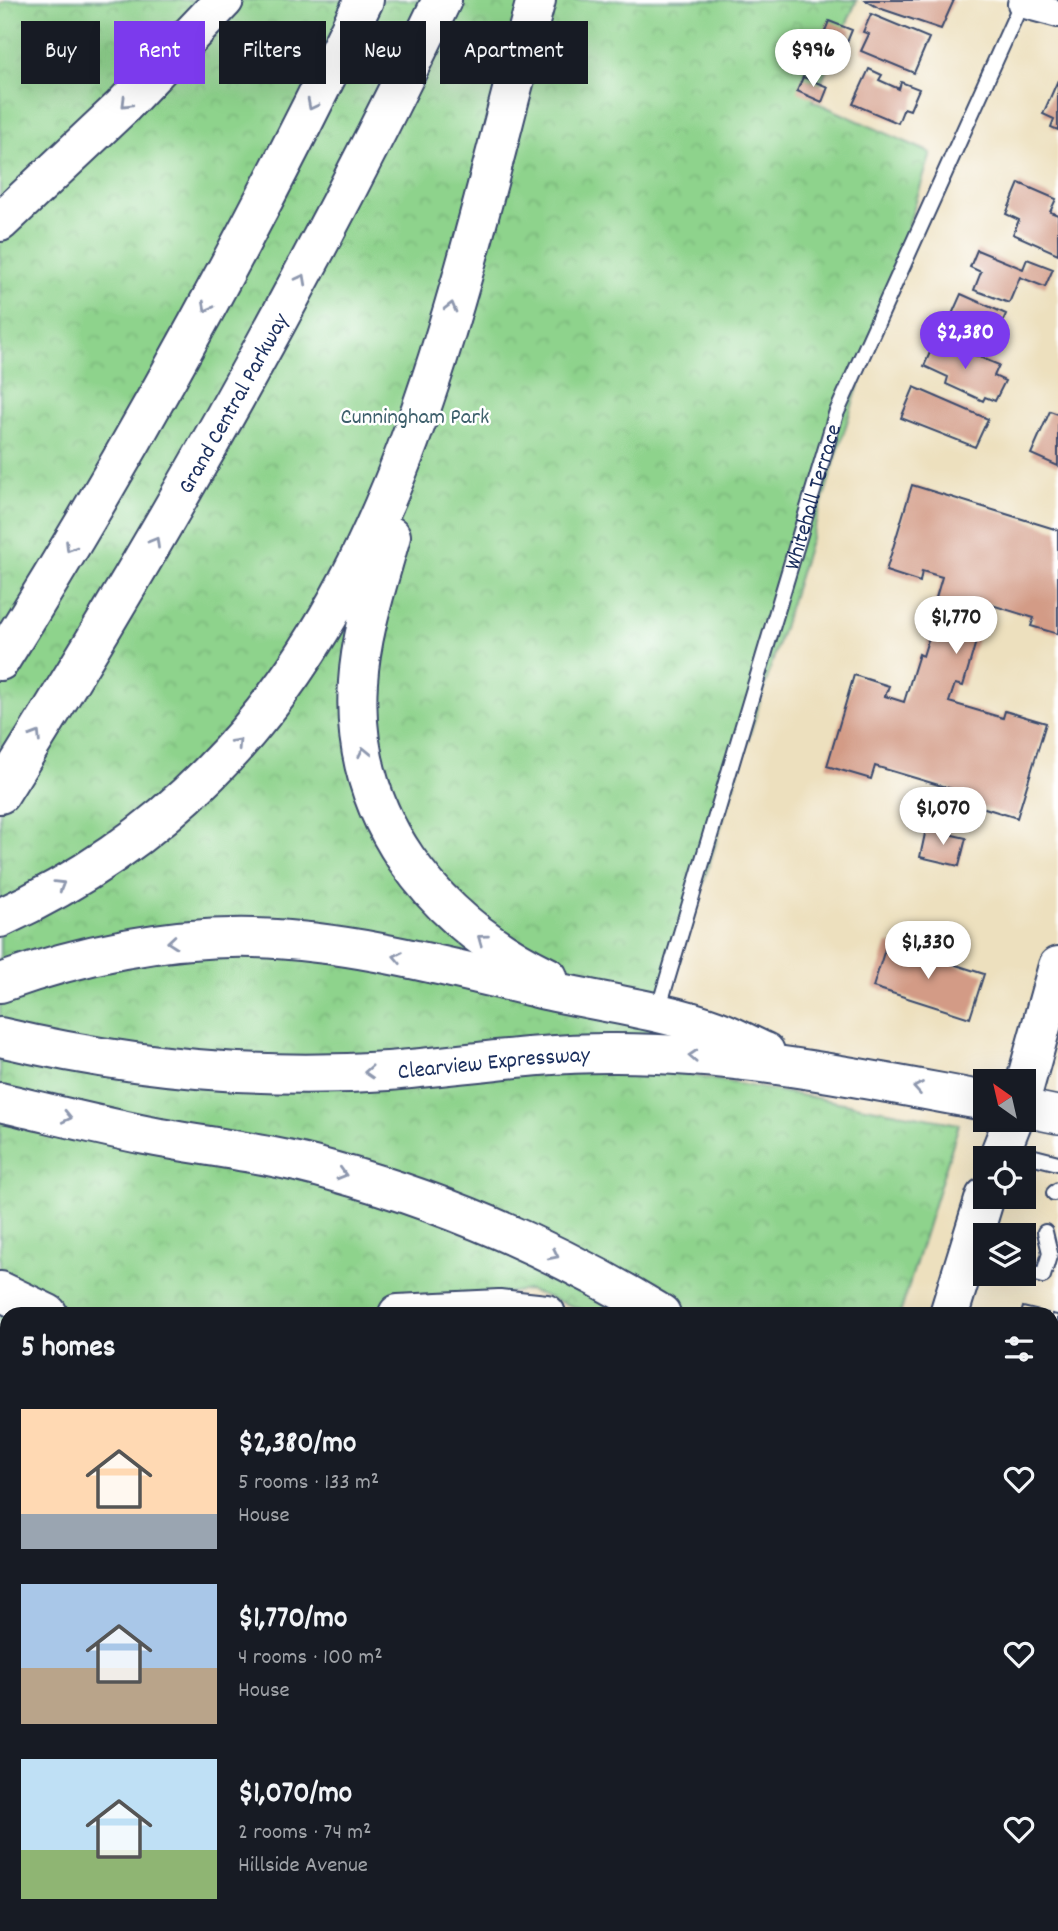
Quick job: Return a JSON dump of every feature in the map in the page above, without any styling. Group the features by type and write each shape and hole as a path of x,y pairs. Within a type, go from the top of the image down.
{"main road":[{"path":"5,217 122,107 224,0"},
{"path":"0,661 88,517 192,336 364,0"},
{"name":"Grand Central Parkway","path":"0,794 148,553 254,369 442,0"},
{"path":"536,0 433,373 361,653 358,712 361,741 376,797 387,825 413,870 446,909 468,928 520,964 548,978 656,1015"},
{"path":"0,918 55,888 140,832 215,766 278,695 311,647 363,555 405,456 433,373"},
{"path":"1,983 98,953 151,944 254,938 362,950 716,1029 796,1066"},
{"path":"1029,1069 1058,966"},
{"name":"Clearview Expressway","path":"0,1037 140,1064 290,1074 388,1070 517,1057 609,1053 709,1056 796,1066 973,1099"},
{"path":"0,1102 145,1135 276,1157 380,1185 508,1233 556,1255 649,1307"},
{"path":"1036,1110 1058,1115"},
{"path":"952,1307 973,1264"},
{"path":"0,1291 33,1307"}],"street":[{"path":"1022,2 1058,14"}],"lane":[{"name":"Whitehall Terrace","path":"656,1015 835,414 1022,2"},
{"path":"1005,1143 1058,1163"},
{"path":"1036,1274 1043,1276 1054,1248 1045,1232"}],"green space":[{"name":"Cunningham Park","path":"7,0 857,0 813,101 931,153 646,1067 959,1124 902,1307 575,1307 528,1290 412,1307 0,1307 0,4"}],"building":[{"path":"865,0 954,0 941,29 879,8"},
{"path":"871,14 929,38 914,73 861,51 869,34 863,32"},
{"path":"829,21 852,30 843,52 820,44"},
{"path":"869,69 882,75 879,80 899,89 901,82 919,89 910,110 904,108 898,123 853,104"},
{"path":"803,77 828,87 822,102 797,91"},
{"path":"1058,80 1058,130 1051,127 1054,119 1043,114"},
{"path":"1019,183 1056,199 1050,212 1058,215 1058,254 1013,234 1019,220 1006,214"},
{"path":"977,250 1023,269 1027,259 1053,269 1045,287 1020,277 1009,303 974,290 981,272 970,267"},
{"path":"961,294 1006,314 990,350 945,330"},
{"path":"936,339 999,365 994,376 1005,381 995,401 985,397 983,401 946,384 948,377 924,366"},
{"path":"914,387 988,419 975,447 901,418"},
{"path":"1050,411 1058,414 1058,466 1031,454"},
{"path":"912,485 1058,530 1058,634 1031,626 1034,618 979,601 974,619 982,621 963,686 955,684 949,702 1003,718 1005,711 1046,723 1017,818 949,797 952,789 875,766 871,779 827,766 854,675 889,686 885,696 904,702 919,654 923,656 932,627 928,625 942,577 922,571 920,582 886,571"},
{"path":"926,829 966,838 959,866 920,857"},
{"path":"887,943 984,974 970,1018 873,987"}]}
